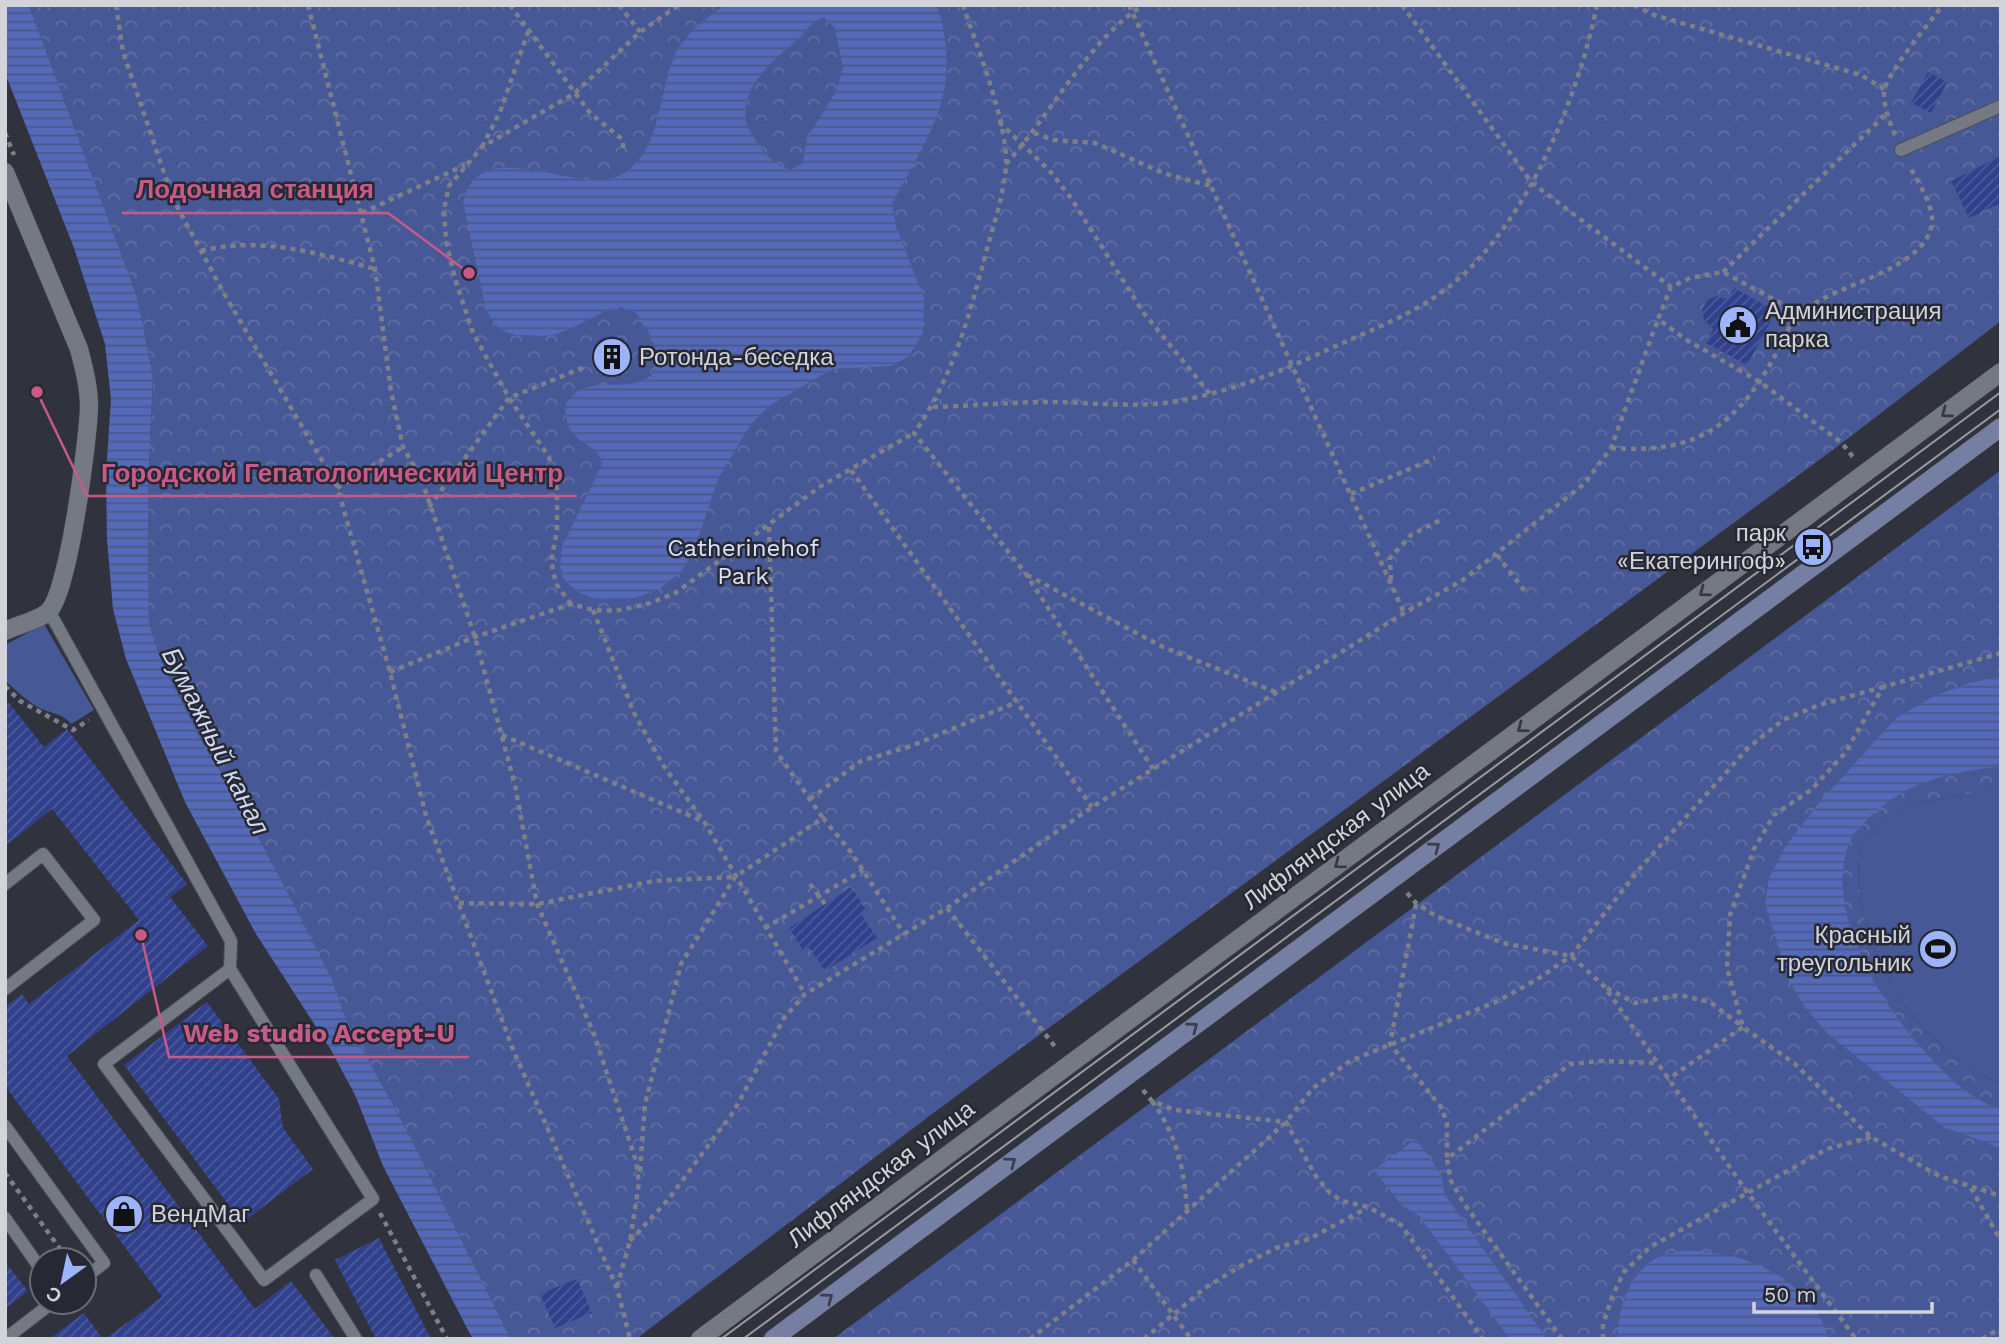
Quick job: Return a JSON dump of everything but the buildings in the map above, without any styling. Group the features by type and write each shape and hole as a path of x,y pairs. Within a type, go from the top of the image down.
{"main road":[{"path":"773,1339 2001,427"}],"street":[{"path":"5,172 79,349 87,375 89,405 65,569 49,611 5,631"},
{"name":"Лифляндская улица","path":"700,1339 2001,372"}],"lane":[{"path":"1901,149 2001,106"},
{"path":"49,611 232,941 230,969 373,1199 264,1280 104,1064 230,969"},
{"path":"5,884 43,854 94,920 5,989"},
{"path":"5,1126 92,1246"},
{"path":"5,1218 28,1251"},
{"path":"98,1255 104,1263 98,1268"},
{"path":"316,1275 356,1339"},
{"path":"5,1339 35,1316"}],"path":[{"path":"116,5 123,52 145,125 173,199 337,488 390,672 426,816 512,1047 617,1288 630,1339"},
{"path":"308,5 375,269 391,391 404,447 422,481 475,637 515,785 537,904 594,1034 636,1161 639,1183"},
{"path":"510,5 590,113 623,140 623,150"},
{"path":"620,5 640,32"},
{"path":"571,604 556,584 551,561 557,530 557,489 549,457 509,398 473,333 446,241 444,209 449,187 482,147 575,93 640,32 679,5"},
{"path":"390,672 475,637 571,604 593,610 615,611 644,605 674,594 769,527 821,486 914,433 933,407 968,319 998,212 1006,164 999,122 963,5"},
{"path":"1129,5 1404,613"},
{"path":"1006,164 1034,133 1089,54 1143,5"},
{"path":"1402,5 1532,183 1671,287"},
{"path":"933,407 1000,402 1169,403 1210,394 1294,366 1433,298 1471,267 1532,183 1569,103 1587,55 1597,5"},
{"path":"1634,5 1654,15 1861,75 1884,89"},
{"path":"1935,5 1936,15"},
{"path":"1611,448 1653,450 1701,437 1722,424 1760,382 1799,313 1821,297 1894,266 1920,249 1931,229 1932,212 1886,114 1884,89 1943,5"},
{"path":"482,147 499,112 528,31"},
{"path":"630,1241 667,1201 734,1111 784,1018 805,994 947,908 1092,807 1404,613 1463,580 1584,484 1611,448 1671,287 1690,278 1723,272 1886,114"},
{"path":"999,122 1049,170 1071,198 1143,312 1210,394"},
{"path":"1034,133 1052,140 1095,142 1166,174 1212,187"},
{"path":"362,213 466,164"},
{"path":"201,251 264,246 296,249 375,269"},
{"path":"1723,272 1799,313"},
{"path":"1658,319 1685,339 1760,382 1842,443 1853,457"},
{"path":"429,507 509,398 587,366"},
{"path":"914,433 1026,574 1153,769"},
{"path":"337,488 404,447"},
{"path":"1351,495 1435,458"},
{"path":"851,470 1092,807"},
{"path":"1392,584 1390,558 1411,535 1444,518"},
{"path":"769,527 776,751 863,870 904,934"},
{"path":"1497,555 1527,594"},
{"path":"1026,574 1163,647 1279,693"},
{"path":"593,610 634,713 663,765 703,821 805,994"},
{"path":"1030,1339 1133,1260 1286,1122 1313,1088 1350,1061 1498,1001 1571,956 1642,867 1748,748 1783,720 1819,705 2001,653"},
{"path":"5,686 20,701 73,730 104,711"},
{"path":"1743,1027 1727,968 1731,915 1754,849 1774,815 1811,790 1845,753 1883,687"},
{"path":"810,799 861,761 911,746 1017,702"},
{"path":"501,735 703,821"},
{"path":"617,1288 630,1241 639,1183 645,1104 681,964 735,877 823,818"},
{"path":"765,928 863,870"},
{"path":"458,903 537,904 654,881 735,877"},
{"path":"810,884 825,904"},
{"path":"1407,892 1416,903 1436,916 1503,943 1571,956 1605,986 1635,1003 1679,995 1710,1002 1795,1064 1871,1137 1939,1176 2001,1196"},
{"path":"1416,903 1390,1044 1441,1107 1447,1123 1447,1159 1451,1181 1463,1202 1562,1339"},
{"path":"947,908 1056,1048"},
{"path":"1605,986 1667,1080 1856,1339"},
{"path":"1667,1080 1743,1027"},
{"path":"1447,1159 1570,1064 1601,1060 1657,1063"},
{"path":"1143,1090 1177,1142 1187,1211"},
{"path":"1152,1101 1175,1110 1286,1122"},
{"path":"1286,1122 1315,1175 1330,1193 1342,1201 1368,1207 1401,1225 1483,1339"},
{"path":"1603,1339 1604,1324 1612,1297 1624,1272 1650,1247 1827,1149 1871,1137"},
{"path":"5,1173 58,1246"},
{"path":"1971,1188 2001,1241"},
{"path":"373,1199 447,1339"},
{"path":"1144,1339 1205,1288 1244,1264 1276,1248 1309,1239 1341,1225 1368,1207"},
{"path":"1133,1260 1191,1339"},
{"path":"1982,1339 2001,1328"}],"green space":[{"name":"Catherinehof Park","path":"29,5 2001,5 2001,321 1842,443 932,1114 636,1339 511,1339 407,1130 346,1019 332,979 287,891 233,789 206,750 161,661 149,623 148,490 153,376 137,296"},
{"path":"2001,470 2001,788 1903,806 1860,845 1858,878 1874,948 1905,1004 1948,1052 1973,1070 2001,1084 2001,1339 833,1339"},
{"path":"44,624 94,710 71,724 64,718 36,706 5,680 5,645"},
{"name":"Красный треугольник","path":"2001,788 2001,1084 1973,1070 1948,1052 1905,1004 1874,948 1858,878 1860,845 1903,806"}],"shaded area":[{"path":"5,5 29,5 137,296 153,376 148,490 149,623 161,661 206,750 233,789 287,891 332,979 346,1019 407,1130 511,1339 473,1339 383,1166 356,1097 331,1050 256,934 185,802 126,659 113,609 107,540 106,473 111,399 105,344 74,248 5,73"},
{"path":"725,5 937,5 947,62 945,87 930,133 892,204 896,227 924,298 923,333 909,356 891,366 832,369 769,406 751,424 718,479 694,551 680,573 659,589 635,598 596,599 578,592 565,581 560,566 562,547 602,464 597,451 573,433 567,422 565,405 576,393 588,387 629,384 646,379 657,366 654,346 644,323 634,312 624,308 601,313 574,327 550,335 515,334 500,328 486,309 463,202 473,181 488,171 508,168 601,180 619,176 633,166 652,137 672,64 682,42","holes":["824,17 835,28 843,67 837,90 807,138 803,163 790,170 769,157 754,138 747,124 745,110 748,97 763,72 816,22"]},
{"path":"2001,676 2001,766 1928,781 1911,788 1881,807 1852,836 1844,865 1843,896 1850,927 1862,959 1897,1018 1957,1084 1974,1097 2001,1109 2001,1148 1944,1127 1827,1033 1805,1007 1789,981 1765,904 1769,879 1785,847 1818,804 1897,717 1937,695 1969,683"},
{"path":"1416,1139 1441,1174 1445,1195 1547,1339 1510,1339 1420,1217 1401,1204 1374,1170"},
{"path":"1682,1251 1728,1255 1771,1271 1790,1283 1806,1299 1819,1317 1829,1339 1618,1339 1622,1305 1638,1274 1655,1259"}],"tram line":[{"path":"721,1339 2001,392"},
{"path":"743,1339 2001,409"}],"place":[{"name":"Лодочная станция","path":"469,273"},
{"name":"Администрация парка","path":"1738,325"},
{"name":"Ротонда-беседка","path":"612,357"},
{"name":"Городской Гепатологический Центр","path":"37,392"},
{"name":"парк «Екатерингоф»","path":"1813,547"},
{"name":"Web studio Accept-U","path":"141,935"},
{"name":"Красный треугольник","path":"1938,949"},
{"name":"ВендМаг","path":"124,1214"}],"water label":[{"name":"Бумажный канал","path":"216,741"}]}
